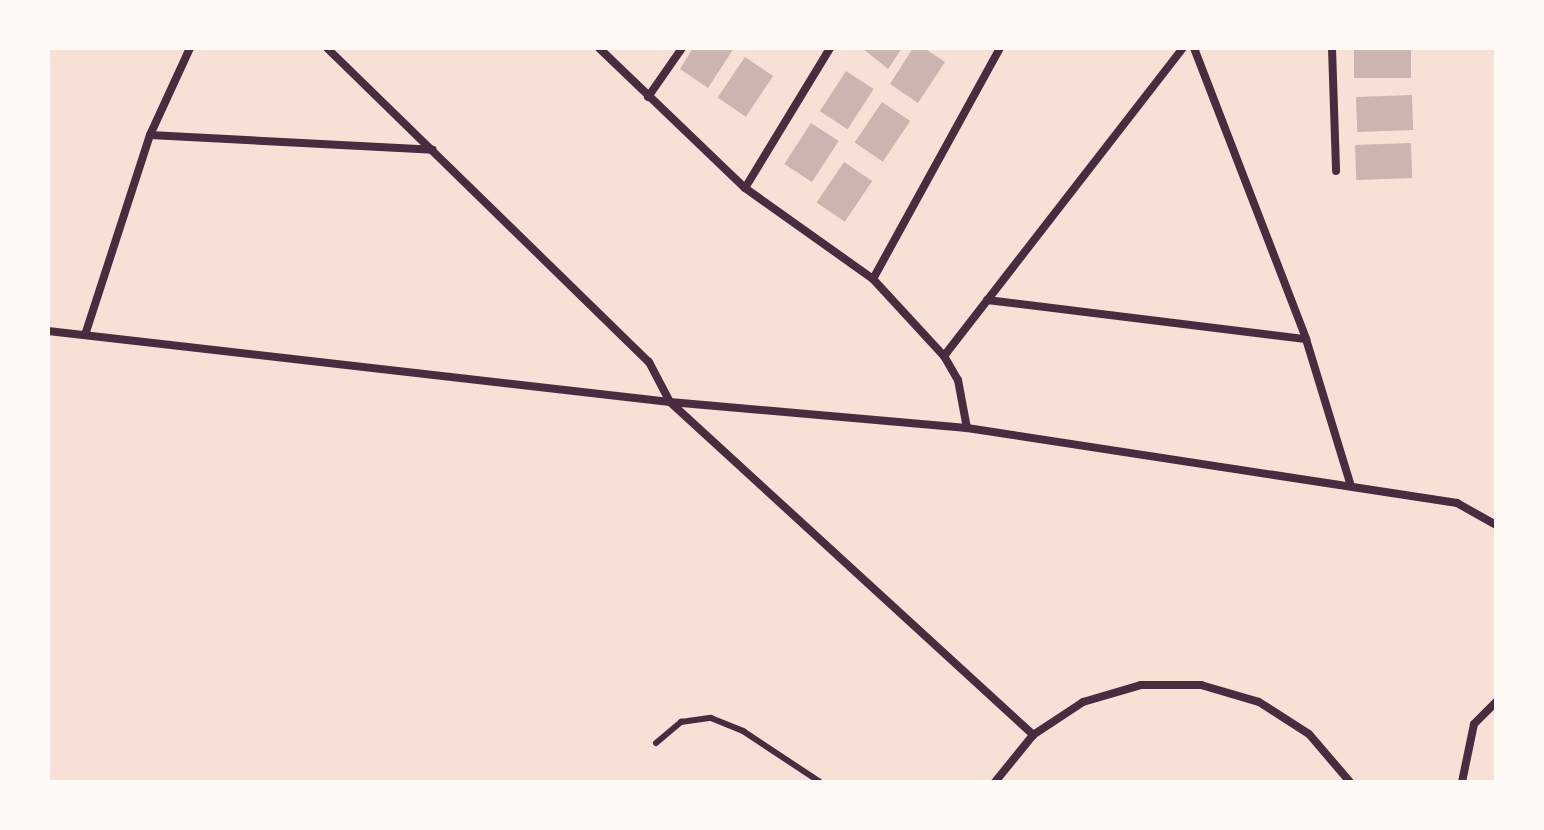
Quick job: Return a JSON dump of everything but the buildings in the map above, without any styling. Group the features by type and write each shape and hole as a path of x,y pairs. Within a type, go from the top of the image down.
{"street":[{"path":"85,335 150,135 190,48"},
{"path":"327,48 649,362 670,402 1033,735"},
{"path":"599,48 745,188 873,279 944,356 958,380 967,428"},
{"path":"648,97 682,48"},
{"path":"745,188 830,48"},
{"path":"873,279 1000,48"},
{"path":"944,356 1183,48"},
{"path":"1194,48 1306,339 1350,483"},
{"path":"1332,48 1336,171"},
{"path":"150,135 434,150"},
{"path":"987,300 1306,339"},
{"path":"48,331 670,402 967,428 1192,466 1350,483 1457,503 1496,525"},
{"path":"995,782 1033,735 1083,702 1127,689 1201,685 1259,702 1309,734 1350,782"},
{"path":"1462,782 1474,724 1496,702"}],"lane":[{"path":"656,743 681,722 711,718 743,731 820,782"}]}
